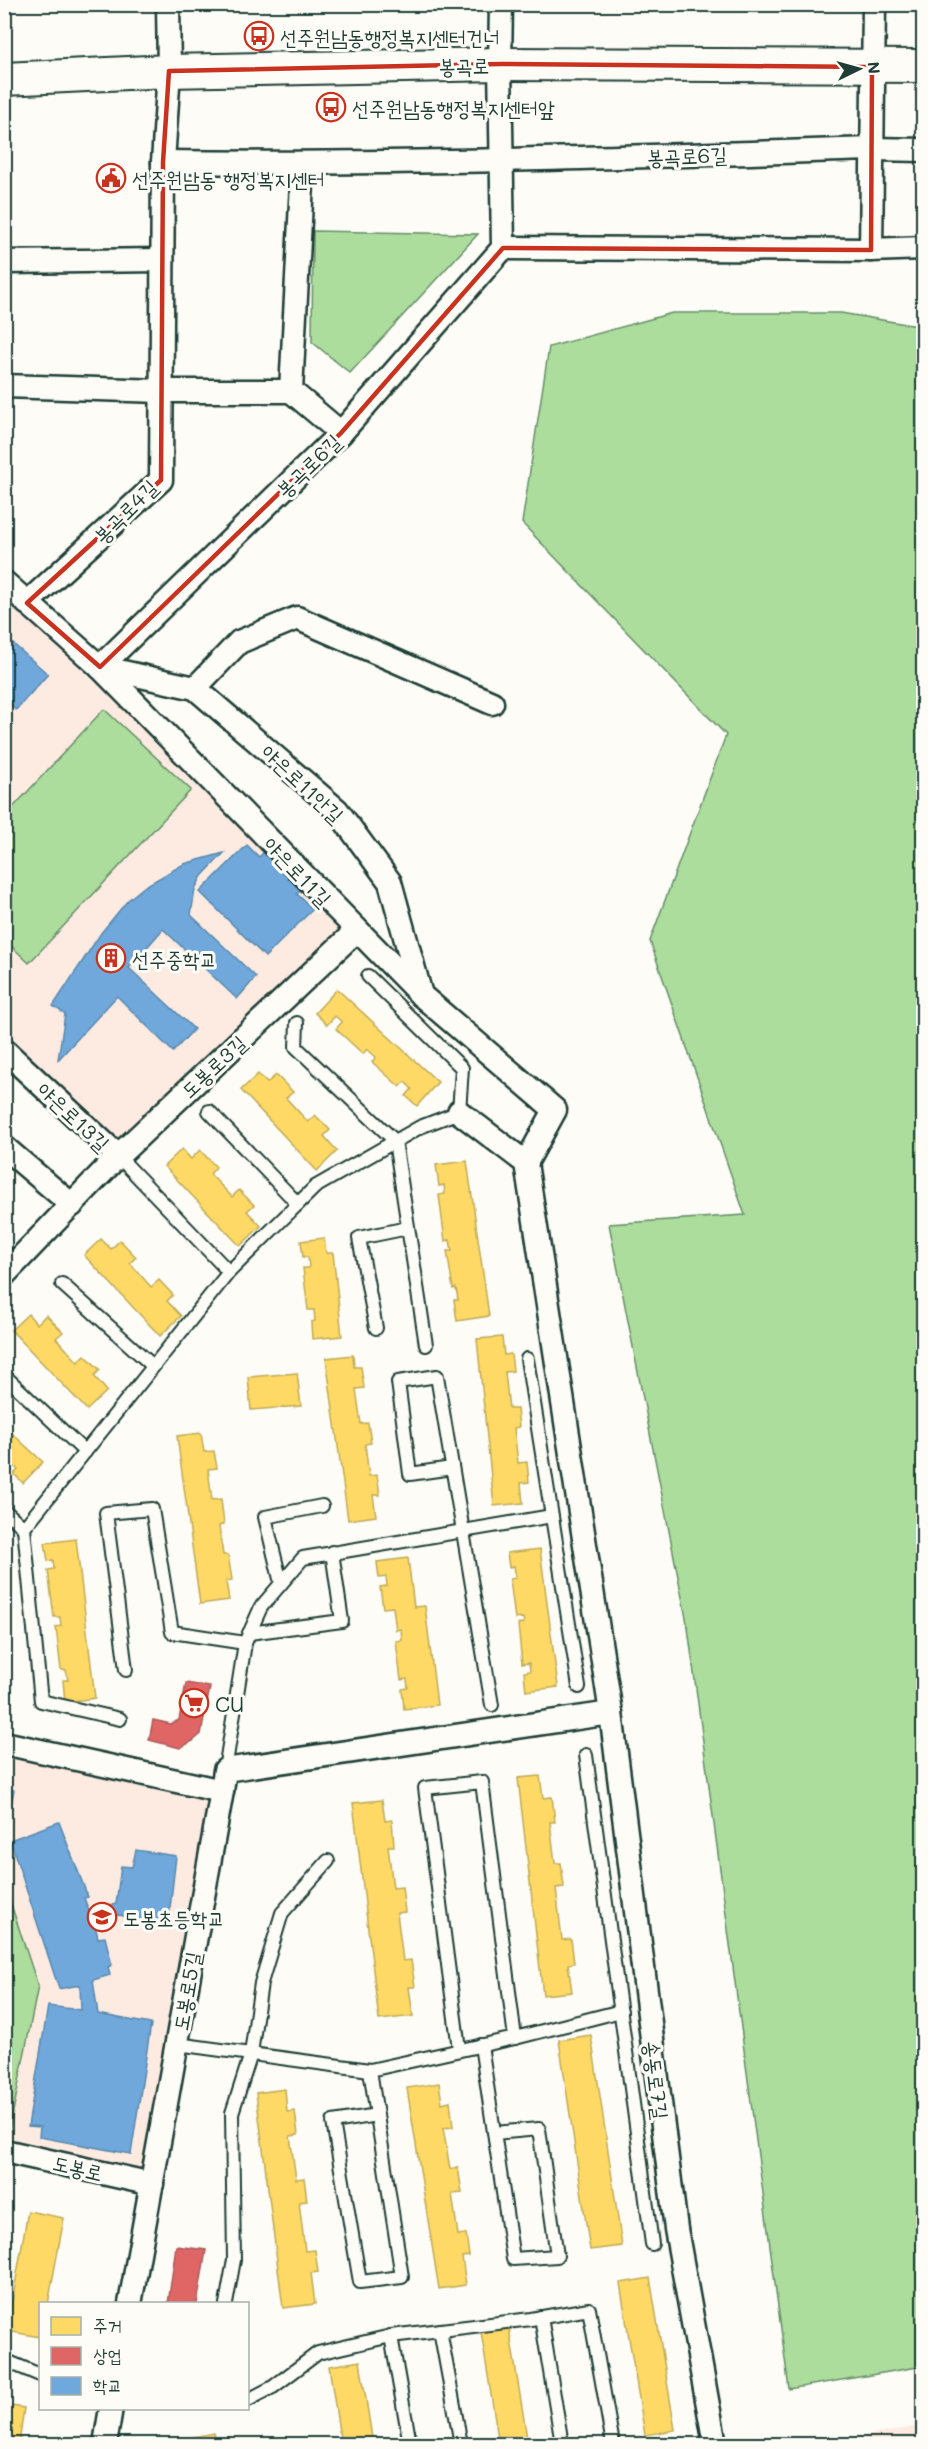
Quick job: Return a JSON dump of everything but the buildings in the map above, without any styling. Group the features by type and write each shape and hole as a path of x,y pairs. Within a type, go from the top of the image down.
{"street":[{"name":"봉곡로4길","path":"27,603 160,480 161,260 163,162 169,71 168,4"},
{"path":"501,4 503,248 870,250 924,248"},
{"path":"870,250 874,4"},
{"path":"4,60 48,76"},
{"name":"봉곡로","path":"4,79 169,71 500,64 924,66"},
{"name":"봉곡로6길","path":"502,161 871,149 924,150"},
{"path":"163,162 303,164 502,161"},
{"path":"291,391 303,164"},
{"name":"봉곡로6길","path":"100,668 341,433 503,248"},
{"path":"4,262 161,260"},
{"path":"4,386 162,391 291,391 341,433"},
{"name":"야은로11길","path":"4,582 100,668 422,996 555,1110 525,1163"},
{"path":"195,688 239,642 297,618 492,703"},
{"name":"야은로11안길","path":"100,668 195,688 337,810 390,882 422,996"},
{"name":"도봉로3길","path":"4,1275 118,1156 357,930"},
{"name":"야은로13길","path":"4,1050 118,1156"},
{"path":"459,1112 525,1163"},
{"path":"4,1147 72,1205"},
{"name":"송동로7길","path":"525,1163 611,1713 676,2229 715,2445"},
{"path":"4,1743 224,1781 611,1713"},
{"name":"도봉로5길","path":"130,2302 224,1781"},
{"name":"도봉로","path":"4,2151 152,2184"},
{"path":"105,2445 111,2410"}],"lane":[{"path":"24,1528 229,1272 315,1187 420,1127 459,1112 462,1068 368,976"},
{"path":"297,1023 296,1047 395,1142 426,1345"},
{"path":"209,1111 298,1204"},
{"path":"118,1156 229,1272"},
{"path":"376,1329 359,1238 408,1228"},
{"path":"62,1284 153,1366"},
{"path":"527,1359 579,1687"},
{"path":"4,1375 85,1452"},
{"path":"452,1468 410,1474 398,1382 437,1376 492,1705"},
{"path":"281,1583 265,1517 322,1506"},
{"path":"126,1670 106,1513 152,1509 172,1632 247,1638 342,1621 332,1552"},
{"path":"4,1510 24,1528 41,1701 120,1719"},
{"path":"224,1781 247,1638 261,1607 303,1558 552,1516"},
{"path":"586,1755 652,2244"},
{"path":"459,2049 425,1788 482,1782 515,2038"},
{"path":"226,2302 234,2260 232,2113 251,2054 261,1983 282,1913 328,1861"},
{"path":"177,2044 370,2070 515,2038 621,2011"},
{"path":"481,2045 494,2133 513,2259 557,2256 539,2129 494,2133"},
{"path":"370,2070 377,2115 402,2277 360,2282 333,2122 377,2115"},
{"path":"249,2399 273,2387 318,2353 391,2337 589,2309 613,2445"},
{"path":"541,2317 562,2445"},
{"path":"440,2330 461,2445"},
{"path":"391,2337 410,2445"},
{"path":"4,2360 39,2375"}],"highlighted area":[{"path":"500,64 872,67 871,250 503,248 341,433 100,667 27,603 161,480 163,162 169,71"}],"shaded area":[{"name":"선주중학교","path":"4,582 357,930 118,1156 5,1050"},
{"name":"도봉초등학교","path":"5,1743 222,1791 152,2184 5,2151"},
{"path":"923,2425 923,2444 824,2444"}],"green space":[{"path":"313,231 478,234 350,373 312,342"},
{"path":"672,313 841,313 923,327 923,2366 789,2389 688,1628 609,1224 745,1215 650,941 726,735 522,523 549,347"},
{"path":"104,709 191,790 29,963 5,940 5,816"},
{"path":"4,1892 7,1892 38,1986 9,2132 4,2131"}],"place":[{"name":"선주원남동행정복지센터건너","path":"259,36"},
{"name":"선주원남동행정복지센터앞","path":"331,107"},
{"name":"선주원남동 행정복지센터","path":"111,178"},
{"name":"선주중학교","path":"111,958"},
{"name":"CU","path":"194,1703"},
{"name":"도봉초등학교","path":"102,1917"}]}
